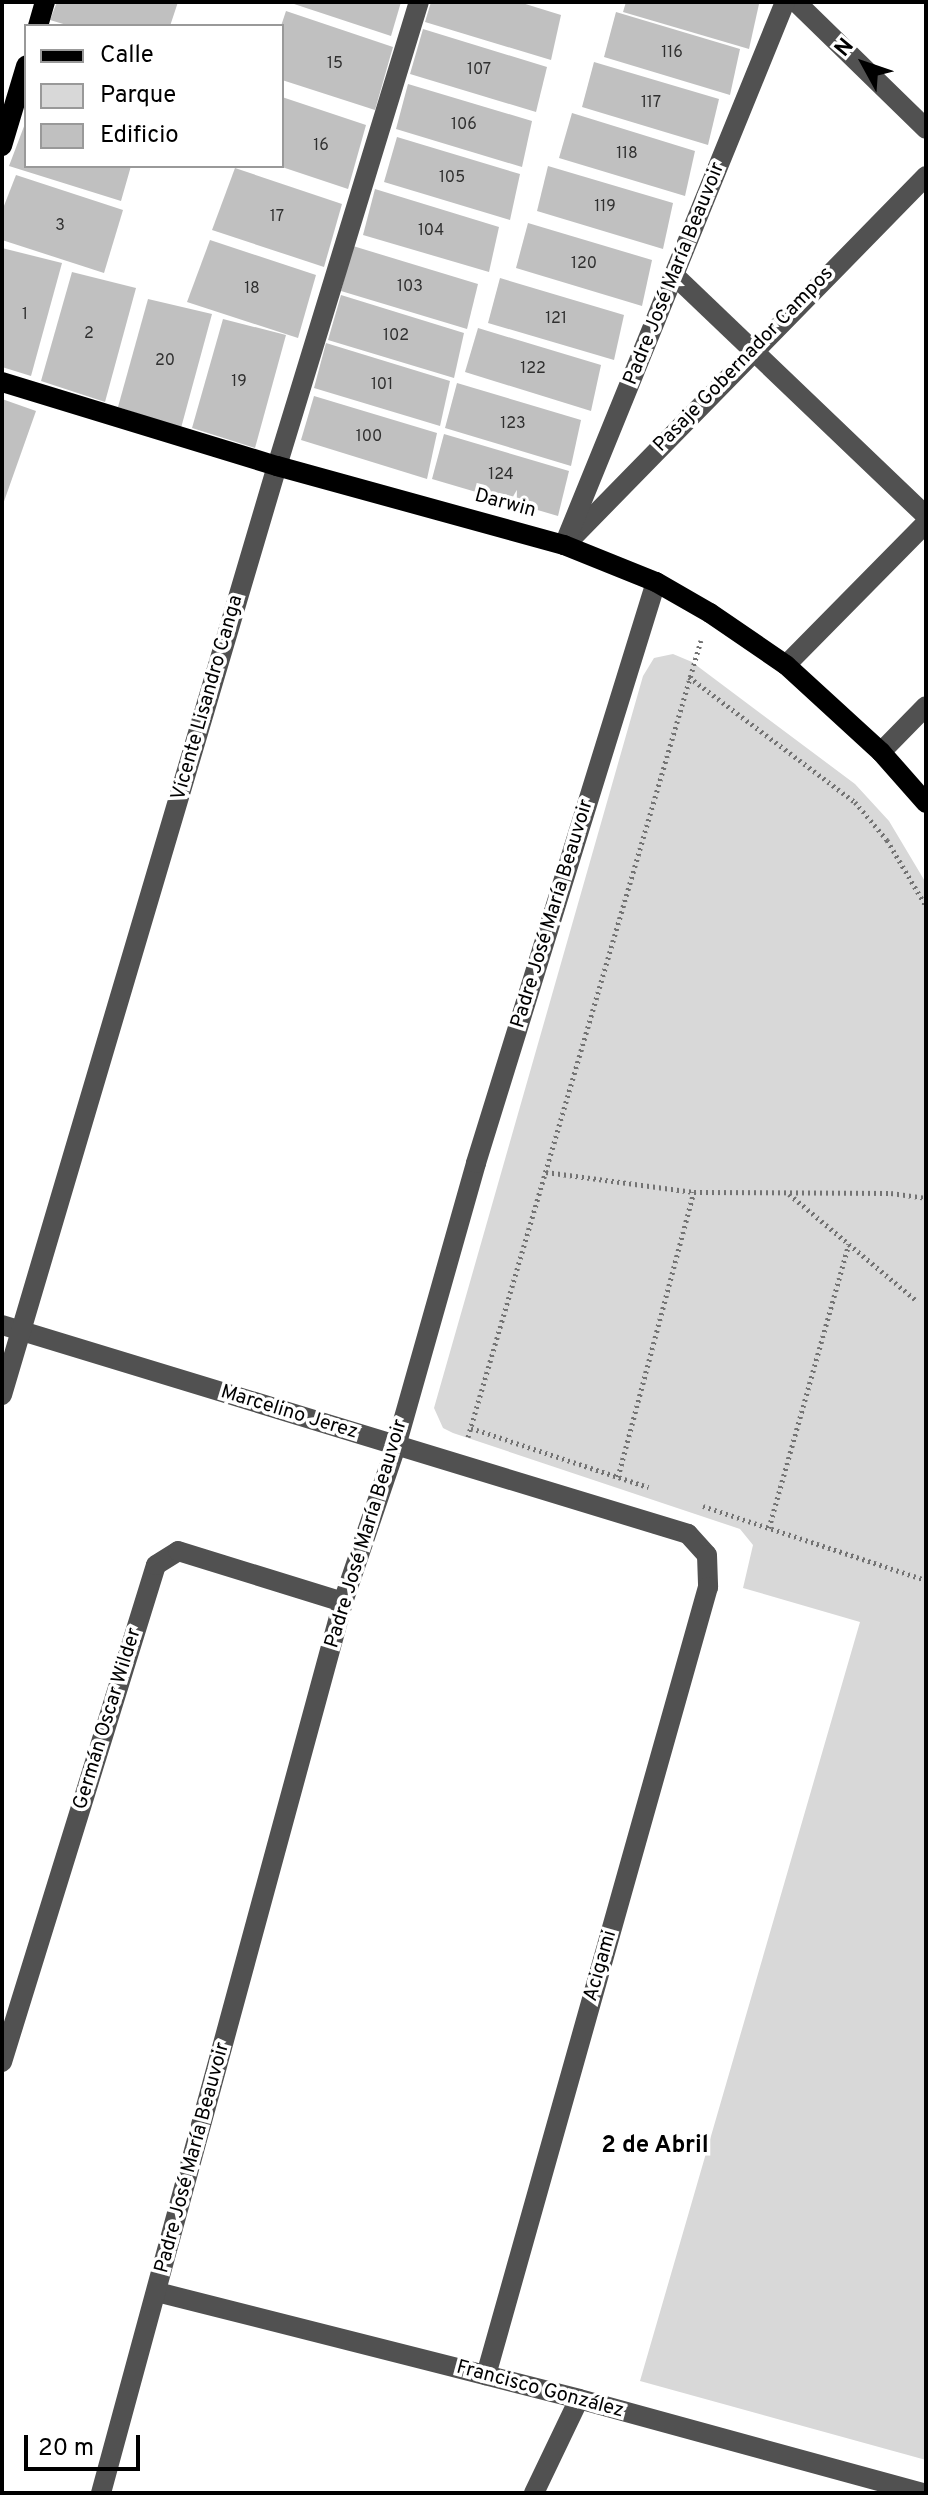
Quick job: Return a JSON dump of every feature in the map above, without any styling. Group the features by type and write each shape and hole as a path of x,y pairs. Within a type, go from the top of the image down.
{"main road":[{"path":"39,24 45,2"},
{"path":"2,146 24,73"},
{"name":"Darwin","path":"2,382 277,466 564,545 656,582 710,613 786,665 881,752 926,803"}],"street":[{"name":"Vicente Lisandro Canga","path":"2,1395 11,1328 419,2"},
{"name":"Padre José María Beauvoir","path":"564,545 785,2"},
{"path":"796,2 926,129"},
{"name":"Pasaje Gobernador Campos","path":"564,545 926,176"},
{"path":"674,275 926,516"},
{"path":"786,665 926,523"},
{"name":"Padre José María Beauvoir","path":"101,2493 343,1602 396,1446 476,1163 656,582"},
{"path":"881,752 926,706"},
{"name":"Marcelino Jerez","path":"11,1328 688,1534 707,1555"},
{"name":"Germán Oscar Wilder","path":"2,2062 156,1565 178,1551 343,1602"},
{"name":"Acigami","path":"486,2375 708,1587 707,1555"},
{"name":"Francisco González","path":"157,2292 579,2399 922,2493"},
{"path":"534,2493 579,2399"}],"path":[{"path":"459,1464 710,613"},
{"path":"689,677 855,802 887,840 926,906"},
{"path":"546,1172 694,1192 891,1193 926,1198"},
{"path":"618,1477 694,1192"},
{"path":"788,1193 917,1301"},
{"path":"769,1528 849,1244"}],"green space":[{"path":"673,654 692,662 855,784 889,821 926,883 926,2460 640,2381 860,1622 743,1588 753,1545 740,1529 453,1433 443,1428 434,1408 643,676 654,658"}],"building":[{"path":"57,2 178,2 171,24 63,24 50,20"},
{"path":"288,2 401,2 391,36"},
{"path":"431,2 519,2 561,15 551,60 425,22"},
{"path":"626,2 759,4 749,49 623,12"},
{"path":"286,11 393,47 375,110 284,81 282,24"},
{"path":"616,12 740,49 730,95 604,57"},
{"path":"423,29 547,67 536,112 410,74"},
{"path":"594,62 719,99 708,145 582,107"},
{"path":"408,84 532,121 522,167 396,129"},
{"path":"284,98 366,125 348,189 284,168"},
{"path":"572,113 695,151 685,196 559,158"},
{"path":"24,126 24,168 130,168 121,201 9,166"},
{"path":"397,137 520,174 510,220 384,182"},
{"path":"548,166 673,203 663,249 537,211"},
{"path":"235,168 342,204 324,267 212,230"},
{"path":"16,175 123,210 104,273 2,240 2,211"},
{"path":"375,189 499,227 489,272 363,235"},
{"path":"528,223 652,260 642,306 516,268"},
{"path":"210,240 316,275 298,338 187,302"},
{"path":"353,246 478,284 467,329 341,291"},
{"path":"2,248 62,263 31,376 2,367"},
{"path":"72,272 136,288 105,402 41,381"},
{"path":"500,278 624,315 614,360 488,323"},
{"path":"341,295 464,333 454,378 328,340"},
{"path":"148,299 212,314 181,428 118,407"},
{"path":"223,319 286,335 255,448 192,428"},
{"path":"478,328 601,365 591,411 465,372"},
{"path":"326,343 450,381 440,426 314,388"},
{"path":"457,383 581,420 571,466 445,428"},
{"path":"314,396 437,433 427,479 301,440"},
{"path":"2,399 36,411 2,507"},
{"path":"444,434 569,471 558,516 432,479"}],"district":[{"name":"2 de Abril","path":"655,2147"}]}
